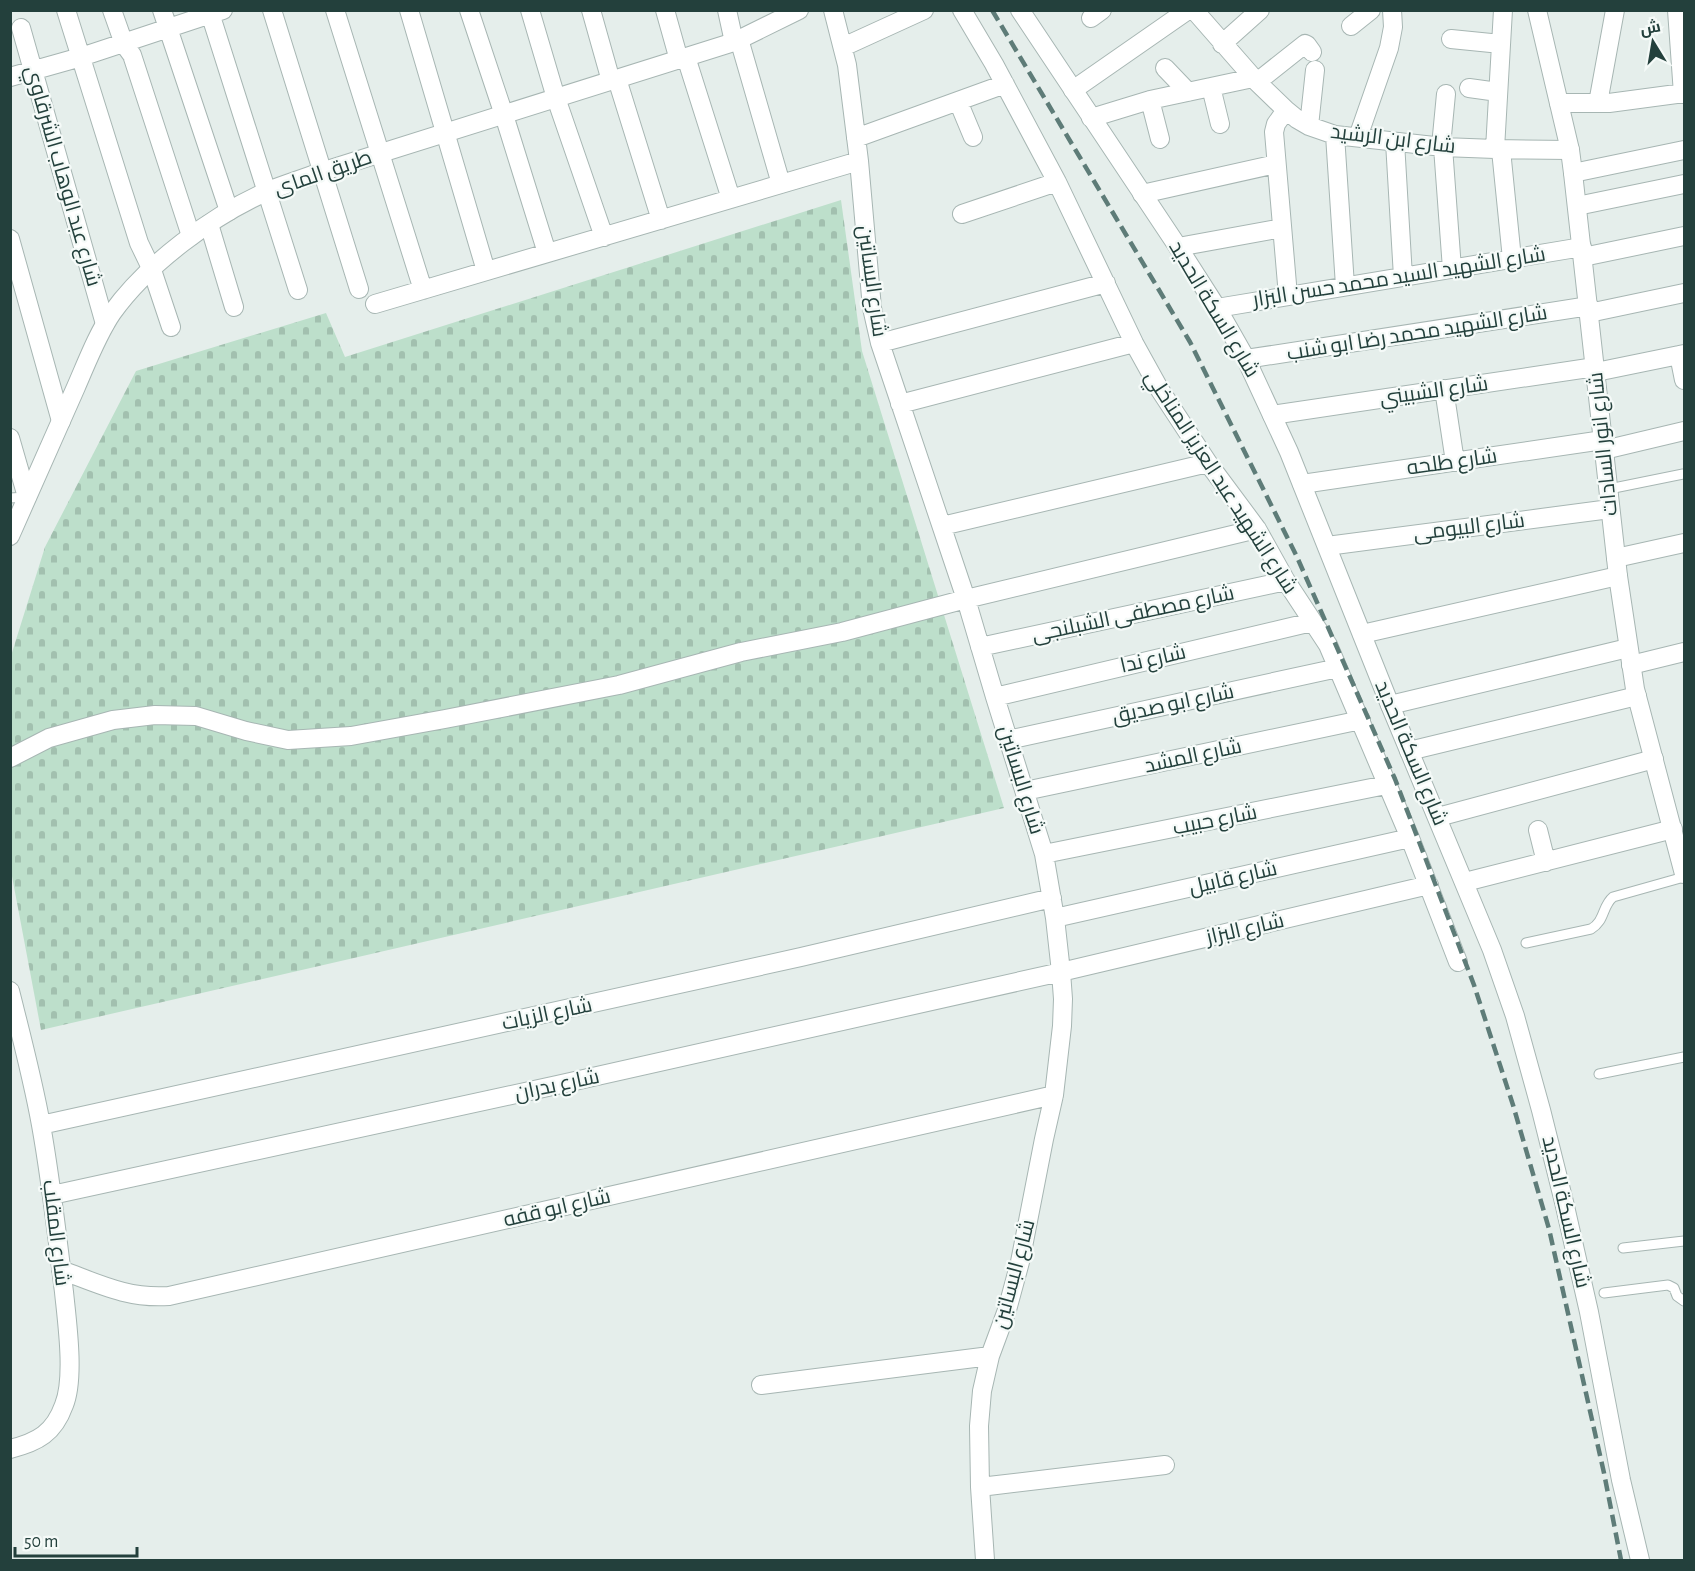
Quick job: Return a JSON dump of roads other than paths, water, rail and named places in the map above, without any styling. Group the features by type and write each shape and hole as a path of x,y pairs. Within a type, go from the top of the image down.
{"street":[{"path":"66,10 139,243 152,270 171,327"},
{"path":"112,10 124,44 132,55 191,236"},
{"path":"162,10 229,211"},
{"path":"272,10 359,289"},
{"path":"335,10 423,290"},
{"path":"409,10 486,271"},
{"path":"469,10 547,254"},
{"path":"530,10 556,98 604,237"},
{"path":"591,10 661,219"},
{"path":"665,10 730,199"},
{"path":"727,10 781,184"},
{"name":"طريق الماى","path":"10,536 19,498 61,421 105,324 129,292 191,236 209,224 267,192 324,171 737,40 799,10"},
{"name":"شارع البساتين","path":"833,10 849,81 872,308 880,343 966,598 1044,854 1061,972 1062,1026 1054,1095 1020,1262 1007,1310 990,1356 982,1391 980,1488 985,1560"},
{"path":"843,47 924,10"},
{"name":"شارع الشهيد عبد العزيز المناخلي","path":"962,10 1005,84 1057,182 1134,343 1160,390 1208,463 1257,529 1286,581 1328,645 1410,838 1458,962"},
{"name":"شارع السكة الحديد","path":"1020,10 1178,247 1246,359 1302,484 1390,705 1465,882 1504,983 1541,1110 1589,1312 1621,1480 1640,1560"},
{"path":"1073,90 1188,10"},
{"name":"شارع ابن الرشيد","path":"1194,10 1255,80 1286,110 1309,126 1335,135 1395,142 1498,149 1570,150"},
{"path":"1351,26 1371,10"},
{"path":"1358,137 1389,48 1393,27 1392,10"},
{"path":"1503,10 1498,92 1498,149 1512,259"},
{"name":"شارع انور السادات","path":"1537,10 1574,173 1610,509 1630,656 1637,696 1684,869"},
{"path":"1598,103 1615,10"},
{"path":"1559,103 1625,102 1684,94 1677,10"},
{"path":"10,77 168,30 214,12 298,290"},
{"path":"1222,44 1254,14"},
{"name":"شارع عبد الوهاب الشرقاوي","path":"21,28 105,324"},
{"path":"1451,39 1501,44"},
{"path":"1091,118 1150,100 1255,80 1305,44 1312,52"},
{"path":"1165,68 1188,92"},
{"path":"1309,126 1315,70"},
{"path":"856,138 1005,84"},
{"path":"1211,87 1220,124"},
{"path":"1469,88 1498,92"},
{"path":"1446,93 1442,146 1452,269"},
{"path":"1150,100 1160,139"},
{"path":"958,101 973,137"},
{"path":"1286,110 1276,124 1274,132 1288,296"},
{"path":"1335,135 1346,286"},
{"path":"1395,142 1403,277"},
{"path":"1574,173 1684,150"},
{"path":"375,304 858,161"},
{"path":"1142,194 1276,164"},
{"path":"962,214 1057,182"},
{"path":"1577,206 1684,184"},
{"path":"209,224 234,307"},
{"path":"1178,247 1282,228"},
{"name":"شارع الشهيد السيد محمد حسن البزار","path":"1217,308 1512,259 1582,252 1684,236"},
{"path":"10,239 61,421"},
{"path":"880,343 1106,283"},
{"name":"شارع الشهيد محمد رضا ابو شنب","path":"1246,359 1589,310 1684,292"},
{"path":"900,404 1134,343"},
{"path":"1682,354 1684,380"},
{"name":"شارع الشبيني","path":"1272,415 1444,389 1595,370 1682,354"},
{"path":"1444,389 1455,462"},
{"name":"شارع طلحه","path":"1302,484 1455,462 1603,445 1684,432"},
{"path":"10,438 19,498"},
{"path":"942,526 1208,463"},
{"name":"شارع البيومى","path":"1327,546 1610,509"},
{"path":"10,758 60,735 113,720 154,715 196,716 246,731 288,740 351,736 619,685 741,652 842,632 966,598 1257,529"},
{"path":"1362,634 1617,567 1684,543"},
{"name":"شارع مصطفى الشبلنجى","path":"980,647 1286,581"},
{"name":"شارع ندا","path":"995,697 1312,621"},
{"path":"1390,705 1630,656 1684,652"},
{"name":"شارع ابو صديق","path":"1008,740 1338,668"},
{"path":"1410,751 1637,696"},
{"name":"شارع المشد","path":"1025,791 1360,720"},
{"path":"1438,817 1654,759"},
{"name":"شارع حبيب","path":"1044,854 1386,785"},
{"path":"1465,882 1673,829"},
{"path":"1538,830 1546,861"},
{"name":"شارع قابيل","path":"1055,918 1410,838"},
{"name":"شارع البزاز","path":"1061,972 1429,885"},
{"name":"شارع الزيات","path":"41,1125 801,957 1052,898"},
{"name":"شارع بدران","path":"52,1195 1061,972"},
{"name":"شارع المقلب","path":"10,991 29,1066 52,1195 67,1326 69,1378 67,1397 55,1423 44,1436 28,1445 10,1449"},
{"name":"شارع ابو قفه","path":"61,1270 122,1293 145,1297 169,1296 1054,1095"},
{"path":"761,1385 990,1356"},
{"path":"980,1488 1165,1465"}],"lane":[{"path":"1609,489 1683,474"},
{"path":"1526,943 1591,929 1598,925 1606,906 1613,897 1684,869"},
{"path":"1599,1074 1684,1057"},
{"path":"1623,1248 1684,1241"},
{"path":"1604,1293 1668,1285 1674,1288 1677,1296 1684,1301"}],"railway":[{"path":"992,10 1190,342 1297,557 1395,779 1474,985 1513,1105 1549,1229 1604,1473 1621,1560"}]}
